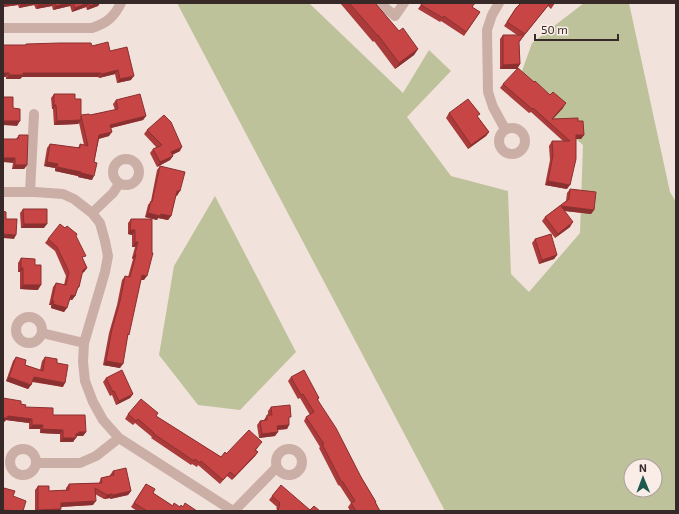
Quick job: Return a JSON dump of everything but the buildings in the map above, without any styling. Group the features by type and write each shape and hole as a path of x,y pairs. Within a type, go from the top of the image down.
{"street":[{"path":"380,3 395,16 404,3"},
{"path":"499,3 492,14 487,30 488,92 493,107 505,129"},
{"path":"3,28 92,28 104,24 119,8"},
{"path":"30,192 34,114"},
{"path":"92,213 113,193 119,184"},
{"path":"3,192 63,194 74,199 92,213 100,223 106,241 108,256 105,272 84,343 83,362 85,381 93,402 103,420 119,438 233,511 276,468"},
{"path":"42,333 84,343"},
{"path":"36,463 80,463 96,456 119,438"}],"green space":[{"path":"177,3 309,3 403,93 429,50 451,71 407,117 451,176 508,191 511,274 529,292 580,233 583,145 554,120 522,71 532,43 584,3 629,3 670,192 676,202 676,511 445,511"},
{"path":"215,196 296,352 240,410 198,405 159,355 174,266"}]}
